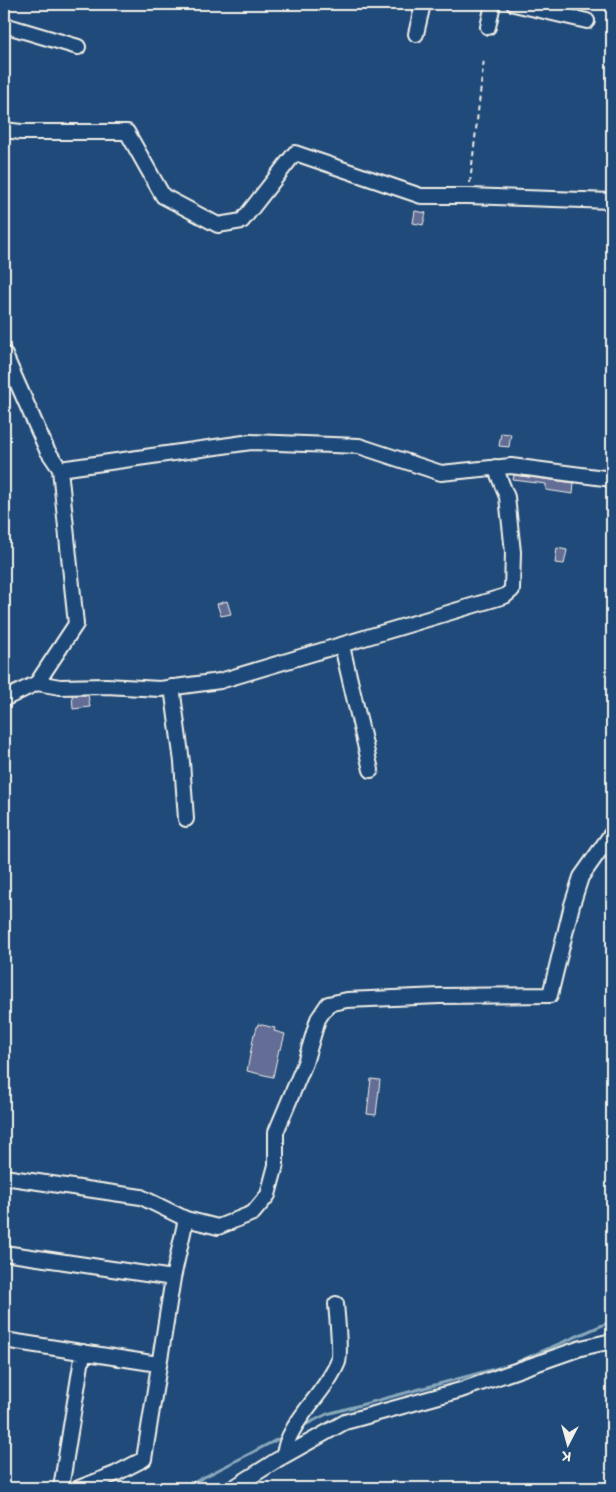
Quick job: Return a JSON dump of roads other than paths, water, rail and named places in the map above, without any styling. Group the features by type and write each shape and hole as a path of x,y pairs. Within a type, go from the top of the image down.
{"street":[{"path":"416,34 423,4"},
{"path":"488,27 494,4"},
{"path":"514,4 587,21"},
{"path":"4,25 78,47"},
{"path":"4,130 21,132 127,132 164,196 218,225 242,220 295,153 421,196 612,201"},
{"path":"4,353 47,450 60,469 76,624 37,683 4,699"},
{"path":"60,469 251,442 359,446 441,473 510,466 612,479"},
{"path":"37,683 60,688 106,686 160,689 220,681 505,596 512,590 513,552 507,497 495,467"},
{"path":"342,646 371,770"},
{"path":"172,687 182,762 186,819"},
{"path":"4,1177 141,1197 186,1219 218,1227 253,1213 268,1195 276,1165 276,1132 305,1063 318,1019 328,1004 347,1000 550,995 572,905 581,877 612,833"},
{"path":"79,1488 115,1474 144,1459 173,1278 186,1219"},
{"path":"4,1253 173,1278"},
{"path":"284,1456 285,1447 299,1421 327,1384 339,1360 336,1304"},
{"path":"4,1340 158,1364"},
{"path":"233,1488 344,1422 461,1390 581,1348 612,1341"},
{"path":"61,1488 83,1352"}],"waterway":[{"path":"301,1427 327,1414 513,1364 612,1321"},
{"path":"183,1488 284,1436"}]}
